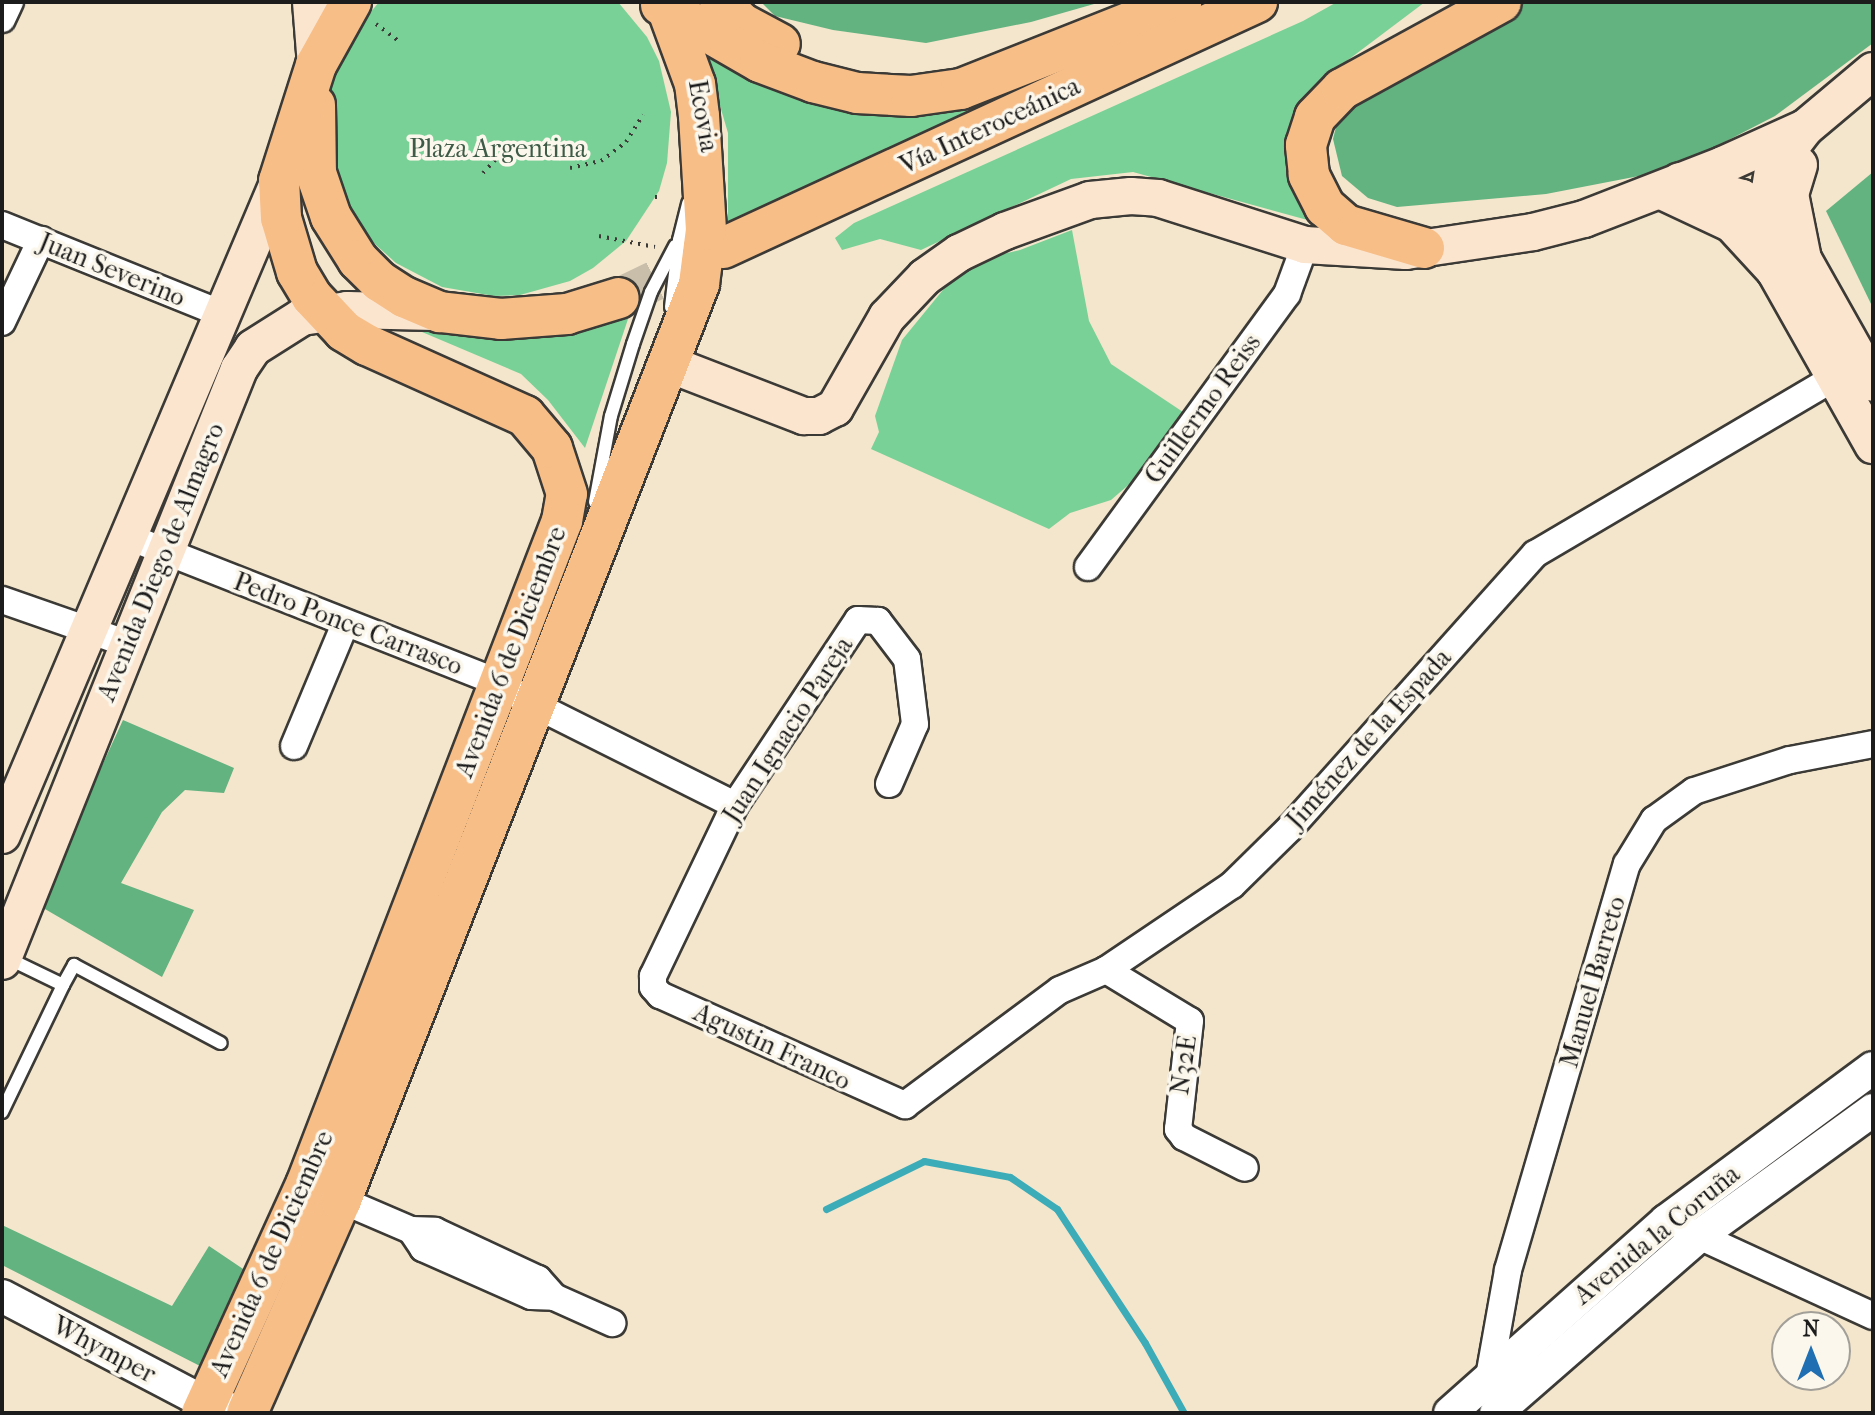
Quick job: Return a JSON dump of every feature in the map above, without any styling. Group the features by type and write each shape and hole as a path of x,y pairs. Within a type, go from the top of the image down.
{"main road":[{"path":"311,2 316,65 316,173 335,226 358,260 379,281 440,312 524,319 567,314 619,298"},
{"path":"720,2 741,23 782,45 838,64 897,73 949,69 1000,58 1170,7"},
{"name":"Vía Interoceánica","path":"658,6 760,62 857,93 911,96 961,89 1047,56 1126,44 1257,2"},
{"path":"1424,248 1346,225 1325,207 1309,175 1306,145 1315,117 1342,89 1501,2"},
{"name":"Avenida 6 de Diciembre","path":"232,1409 306,1185 661,362 699,284 706,230 695,84 658,6"},
{"name":"Vía Interoceánica","path":"723,248 1063,93 1170,7"},
{"name":"Avenida 6 de Diciembre","path":"232,1409 335,1197 518,694 567,494 552,448 525,416 367,345 344,331 312,297 297,272 281,218 279,181 316,65 364,13"},
{"path":"699,284 1054,123 1065,108 1063,93 1047,56"},
{"path":"661,362 804,416 819,416 835,408 887,317 925,277 959,253 1005,231 1090,200 1131,196 1158,198 1305,245 1386,251 1424,248 1533,232 1584,219 1805,128 1870,86"},
{"path":"1789,265 1790,194 1799,167 1813,146 1870,86"},
{"path":"1805,128 1773,170 1766,214 1834,378 1873,445"},
{"name":"Avenida Diego de Almagro","path":"2,835 279,181"},
{"path":"1669,185 1732,224 1789,265 1873,383"},
{"path":"1669,185 1725,191 1766,214"},
{"name":"Avenida Diego de Almagro","path":"3,959 239,369 253,348 302,317 325,311 440,312"}],"street":[{"path":"2,19 10,2"},
{"name":"Juan Severino","path":"2,225 222,314"},
{"path":"2,322 41,240"},
{"name":"Guillermo Reiss","path":"1088,567 1287,294 1305,245"},
{"name":"Jiménez de la Espada","path":"905,1105 1060,990 1106,970 1232,885 1290,828 1535,554 1834,378"},
{"name":"Pedro Ponce Carrasco","path":"129,537 518,694 735,805"},
{"path":"2,600 128,644"},
{"name":"Juan Ignacio Pareja","path":"653,976 735,805 858,620 878,621 907,659 915,724 889,784"},
{"path":"294,746 345,624"},
{"name":"Manuel Barreto","path":"1489,1377 1508,1270 1627,864 1654,820 1694,791 1790,760 1873,744"},
{"name":"N32E","path":"1106,970 1190,1021 1178,1129 1184,1137 1245,1168"},
{"name":"Agustin Franco","path":"653,976 653,987 660,995 905,1105"},
{"name":"Avenida la Coruña","path":"1450,1413 1666,1221 1873,1068"},
{"name":"Avenida la Coruña","path":"1502,1411 1699,1236 1873,1110"},
{"path":"335,1197 411,1230 435,1231 538,1279 554,1297 612,1323"},
{"path":"1666,1221 1873,1316"},
{"name":"Whymper","path":"2,1296 232,1409"},
{"path":"1489,1377 1502,1411"}],"lane":[{"name":"Ecovia","path":"679,240 691,195 685,124"},
{"path":"666,322 674,296 679,240"},
{"path":"592,522 611,416 633,344 651,292 679,240"},
{"path":"568,580 661,362"},
{"path":"3,959 63,985"},
{"path":"2,1112 74,965 221,1043"},
{"path":"265,1338 335,1197"}],"path":[{"path":"364,13 401,43"},
{"path":"570,168 601,161 626,142 643,115"},
{"path":"483,173 511,143"},
{"path":"655,197 662,197"},
{"path":"599,236 655,247"}],"green space":[{"name":"Plaza Argentina","path":"379,2 618,2 647,37 659,61 671,112 667,163 659,191 626,241 593,268 570,281 520,295 494,296 442,287 396,263 376,245 359,226 335,180 327,106 340,57 352,35"},
{"path":"761,2 1101,2 1031,22 926,43 833,30 775,16"},
{"path":"1337,2 1425,2 1340,66 1306,98 1333,227 1133,172 1071,179 921,250 880,239 842,250 835,238 854,223 1303,21"},
{"path":"1524,2 1873,2 1873,43 1775,116 1670,170 1546,194 1397,207 1368,198 1342,176 1333,139 1339,115 1356,96"},
{"path":"705,55 784,91 902,113 979,106 1046,83 728,228 728,133"},
{"path":"1873,172 1873,308 1826,211"},
{"path":"1072,230 1089,321 1111,364 1186,414 1133,481 1111,500 1070,513 1049,529 871,449 879,432 875,416 902,340 947,285 986,258 1020,250"},
{"path":"630,313 585,448 548,400 521,374 422,332 547,332"},
{"path":"123,720 234,768 224,793 185,790 162,812 121,883 194,910 162,977 38,905"},
{"path":"2,1225 172,1306 209,1246 252,1275 216,1365 200,1366 2,1265"}],"waterway":[{"path":"826,1209 924,1161 1010,1177 1057,1209 1145,1343 1184,1413"}],"tunnel":[{"path":"619,298 698,260"}]}
